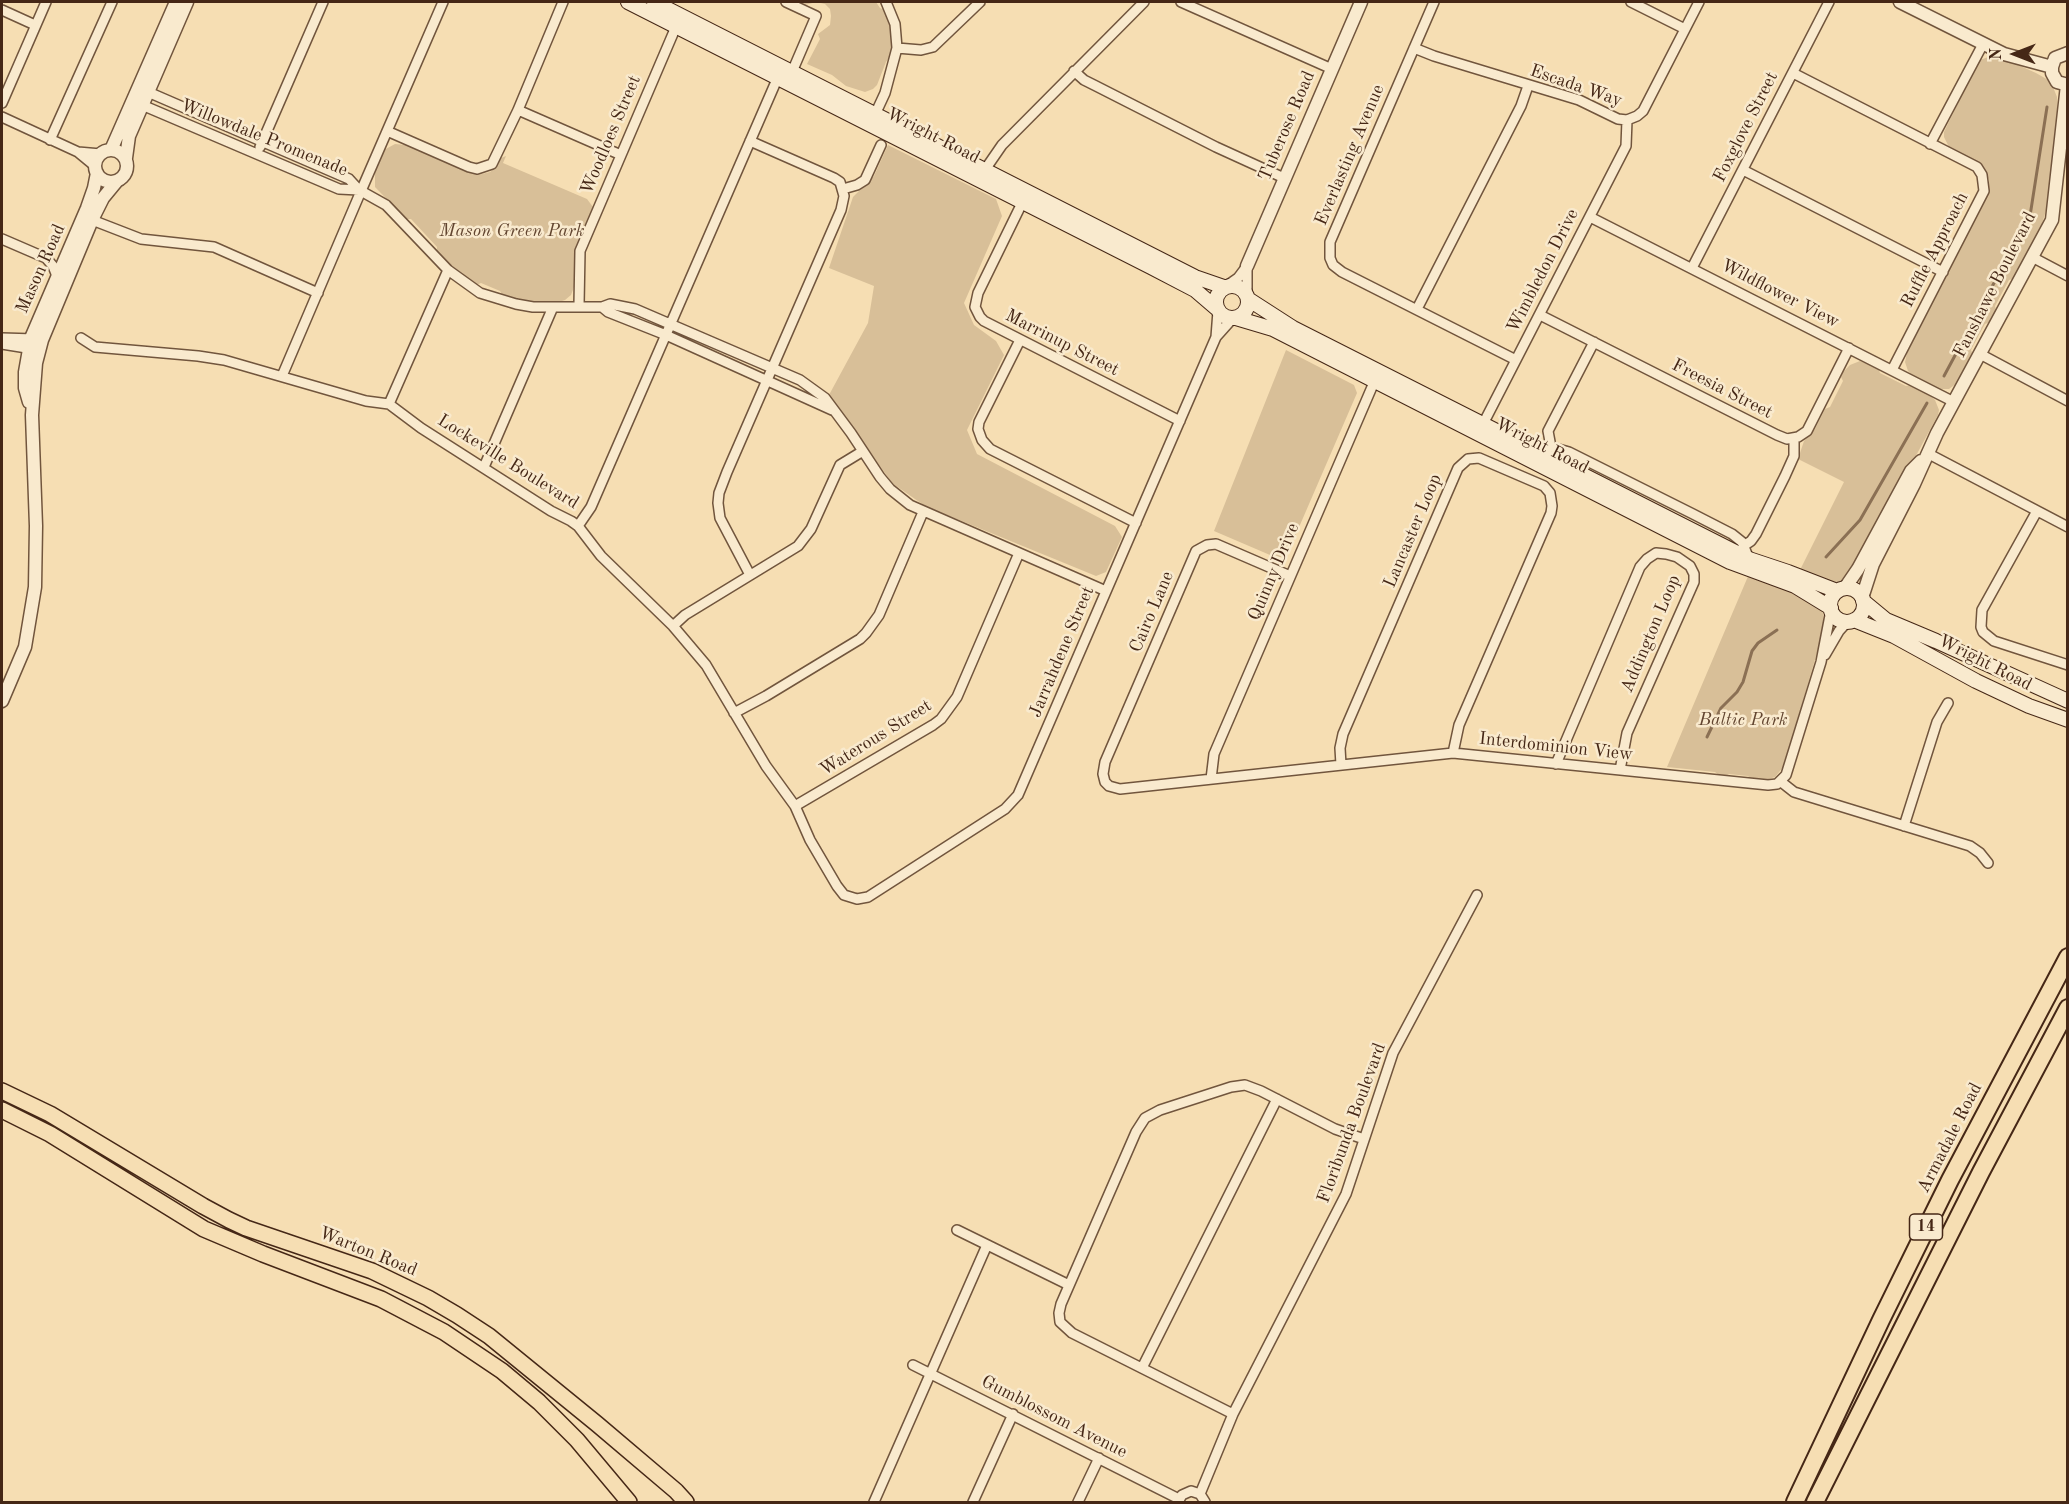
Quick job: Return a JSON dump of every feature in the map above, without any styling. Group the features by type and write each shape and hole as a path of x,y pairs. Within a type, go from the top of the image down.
{"highway":[{"name":"Armadale Road","path":"1795,1503 1950,1180 2067,957"},
{"name":"14","path":"1815,1503 1981,1172 2067,1008"}],"main road":[{"name":"Wright Road","path":"628,2 679,21 792,72 873,120"},
{"name":"Wright Road","path":"654,2 679,21 778,77 873,120 981,175 1195,277 1226,286"},
{"name":"Wright Road","path":"981,175 1023,201 1186,285 1217,309"},
{"path":"1226,286 1239,287 1248,297 1247,308 1240,316 1234,318 1224,316 1217,309 1215,298 1226,286"},
{"name":"Wright Road","path":"1248,297 1293,328 1481,429 1730,562 1795,586 1831,609"},
{"name":"Wright Road","path":"1234,318 1273,329 1481,429 1544,449 1747,552 1841,590"},
{"path":"1841,590 1855,590 1863,599 1862,612 1851,620 1838,618 1831,609 1832,597 1841,590"},
{"name":"Wright Road","path":"1863,599 1886,621 1936,641 2067,701"},
{"name":"Wright Road","path":"1851,620 1894,636 1976,681 2029,706 2067,720"},
{"name":"Warton Road","path":"2,1091 50,1114 238,1224 372,1271 457,1315 489,1336 597,1424 676,1491 686,1503"},
{"path":"2,1110 50,1134 158,1202 230,1242 381,1299 470,1348 502,1371 559,1421 604,1470 628,1503"},
{"path":"158,1202 168,1185"}],"street":[{"path":"2,103 46,2"},
{"path":"50,140 112,2"},
{"path":"96,170 176,2"},
{"path":"2,117 78,152 107,182 121,179 126,172 129,136 187,2"},
{"path":"257,155 323,2"},
{"path":"282,376 360,190 443,2"},
{"path":"387,131 469,166 482,168 492,164 518,110 563,2"},
{"path":"786,2 816,16 792,72"},
{"path":"873,120 885,93 897,48 895,24 886,2"},
{"path":"897,48 921,50 933,47 980,2"},
{"path":"981,175 997,150 1144,2"},
{"path":"1181,2 1332,69"},
{"name":"Tuberose Road","path":"1226,286 1238,278 1247,266 1361,2"},
{"name":"Everlasting Avenue","path":"1434,2 1330,242 1331,262 1336,268 1516,360"},
{"path":"1631,2 1685,29"},
{"name":"Escada Way","path":"1414,48 1528,86 1579,100 1618,119 1627,120 1643,111 1699,2"},
{"name":"Foxglove Street","path":"1692,267 1829,2"},
{"path":"1900,2 2015,58 2052,68"},
{"path":"2,10 35,25"},
{"name":"Woodloes Street","path":"579,305 580,251 679,21"},
{"path":"1930,144 1983,44"},
{"path":"2067,53 2055,58 2052,68 2057,82 2067,85"},
{"path":"1074,71 1084,80 1176,127 1284,178"},
{"name":"Ruffle Approach","path":"1792,73 1977,167 1984,181 1984,191 1892,370"},
{"path":"578,526 591,507 778,77"},
{"name":"Fanshawe Boulevard","path":"1863,599 1873,564 1914,484 1926,454 2052,220 2064,156 2067,85"},
{"path":"1417,309 1521,106 1528,86"},
{"name":"Willowdale Promenade","path":"148,92 349,179 360,190 392,210 448,270 480,293 530,307 579,305 602,307 610,304 646,312 814,388 825,398 890,489 910,505 1106,591"},
{"name":"Willowdale Promenade","path":"142,105 339,189 360,190"},
{"path":"518,110 621,155"},
{"name":"Wimbledon Drive","path":"1481,429 1626,146 1627,120"},
{"path":"750,141 834,178 840,182 843,189 841,210 722,482 718,503 723,526 750,575"},
{"path":"843,189 865,180 881,145"},
{"path":"78,152 120,152 126,158"},
{"name":"Mason Road","path":"2,701 25,647 35,587 36,526 32,415 35,344 57,276 94,188 96,170"},
{"path":"1743,170 1943,272"},
{"name":"Mason Road","path":"35,344 103,198 117,181"},
{"name":"Marrinup Street","path":"1023,201 978,293 975,307 984,321 1180,421"},
{"name":"Wildflower View","path":"1590,217 1954,402"},
{"path":"92,220 141,239 214,247 318,293"},
{"path":"2,239 46,258 57,258 67,254"},
{"path":"2032,257 2067,276"},
{"path":"46,258 53,266 57,276"},
{"name":"Tuberose Road","path":"1247,266 1248,297"},
{"path":"389,404 448,270"},
{"path":"484,467 552,307"},
{"name":"Willowdale Promenade","path":"602,307 608,312 833,411"},
{"name":"Jarrahdene Street","path":"1216,337 1217,309"},
{"name":"Freesia Street","path":"1540,315 1780,437 1794,438"},
{"name":"Jarrahdene Street","path":"849,898 857,900 868,897 1014,801 1216,337 1234,318"},
{"path":"2,338 35,344"},
{"name":"Lockeville Boulevard","path":"81,338 95,347 209,358 282,376 366,401 389,404 421,428 578,526 602,556 673,626 706,665 766,766 795,806 810,840 837,886 849,898"},
{"path":"1020,340 979,422 979,435 982,440 990,449 1136,523"},
{"path":"1544,449 1548,431 1594,342"},
{"path":"2,344 35,344"},
{"path":"1747,552 1794,456 1794,438 1802,435 1810,427 1849,348"},
{"path":"1980,354 2067,401"},
{"name":"Quinny Drive","path":"1211,779 1214,754 1375,380"},
{"path":"673,626 685,615 798,546 811,529 840,465 863,451"},
{"path":"1926,454 2067,527"},
{"name":"Fanshawe Boulevard","path":"1841,590 1858,569 1911,471 1926,454"},
{"name":"Lancaster Loop","path":"1341,765 1340,748 1343,734 1458,468 1468,459 1479,458 1544,486 1550,493 1552,506 1551,513 1459,725 1453,753"},
{"path":"2037,511 1982,610 1981,627 1983,632 1994,641 2067,665"},
{"path":"734,713 766,696 867,633 879,615 923,512"},
{"name":"Cairo Lane","path":"1105,782 1102,774 1105,762 1196,551 1207,545 1216,544 1290,576"},
{"name":"Waterous Street","path":"795,806 933,725 946,713 957,697 1018,553"},
{"name":"Addington Loop","path":"1556,764 1640,567 1656,553 1666,554 1677,557 1690,566 1694,574 1694,582 1627,733 1620,770"},
{"path":"1831,609 1821,662 1785,775 1780,781 1794,792 1976,849 1988,863"},
{"path":"1821,662 1839,631 1851,620"},
{"path":"1904,826 1937,722 1948,703"},
{"name":"Interdominion View","path":"1105,782 1111,788 1120,789 1453,753 1768,785 1777,784 1780,781"},
{"name":"Floribunda Boulevard","path":"1200,1494 1233,1414 1346,1194 1393,1053 1477,895"},
{"path":"1233,1414 1065,1328 1060,1322 1059,1313 1070,1285 1136,1132 1145,1118 1160,1110 1231,1087 1245,1085 1335,1129 1364,1139"},
{"path":"1142,1368 1276,1099"},
{"path":"957,1230 1070,1285"},
{"path":"874,1503 987,1245"},
{"name":"Gumblossom Avenue","path":"913,1365 1013,1414 1179,1501"},
{"path":"973,1503 1013,1414"},
{"path":"1078,1503 1099,1458"},
{"path":"1179,1501 1182,1495 1191,1491 1200,1494 1205,1503"}],"green space":[{"path":"800,2 816,2 805,5 799,4"},
{"path":"816,2 876,2 880,8 885,10 891,32 892,53 873,89 865,92 846,86 832,75 807,64 820,39 818,34 830,25 830,9 825,4"},
{"path":"1998,56 2050,81 2057,97 2058,123 2048,204 2040,230 2013,279 2009,280 1995,306 1996,311 1990,322 1985,324 1980,333 1971,350 1973,355 1957,383 1949,389 1939,389 1912,375 1905,362 1907,353 1988,191 1989,180 1985,170 1978,162 1949,147 1944,132 1977,64 1980,60"},
{"name":"Mason Green Park","path":"395,144 406,145 478,175 490,172 501,158 506,156 503,163 587,199 593,207 577,245 574,259 574,287 571,295 556,303 521,301 503,296 500,291 481,283 476,285 446,262 437,252 437,247 411,219 406,219 375,187 375,173 384,150"},
{"path":"888,145 996,199 1002,216 964,303 974,325 996,341 1004,355 967,430 977,454 1115,526 1122,537 1106,572 1096,576 925,506 892,483 829,395 868,323 874,286 829,268 853,197 874,176"},
{"path":"1286,350 1354,385 1357,393 1287,555 1277,558 1214,531"},
{"path":"1860,361 1878,368 1880,373 1906,386 1911,385 1929,395 1935,400 1939,410 1853,572 1839,585 1799,572 1844,482 1798,459 1804,441 1815,429 1825,409 1830,407 1843,381 1841,377 1843,372 1850,365"},
{"name":"Baltic Park","path":"1749,574 1793,588 1821,609 1823,614 1824,626 1784,766 1775,777 1763,781 1752,780 1748,776 1729,774 1724,777 1715,772 1667,767"}],"waterway":[{"path":"1944,376 2030,216 2047,107"},
{"path":"1826,557 1860,520 1927,403"},
{"path":"1707,737 1721,708 1737,692 1743,682 1752,651 1758,643 1777,630"}]}
